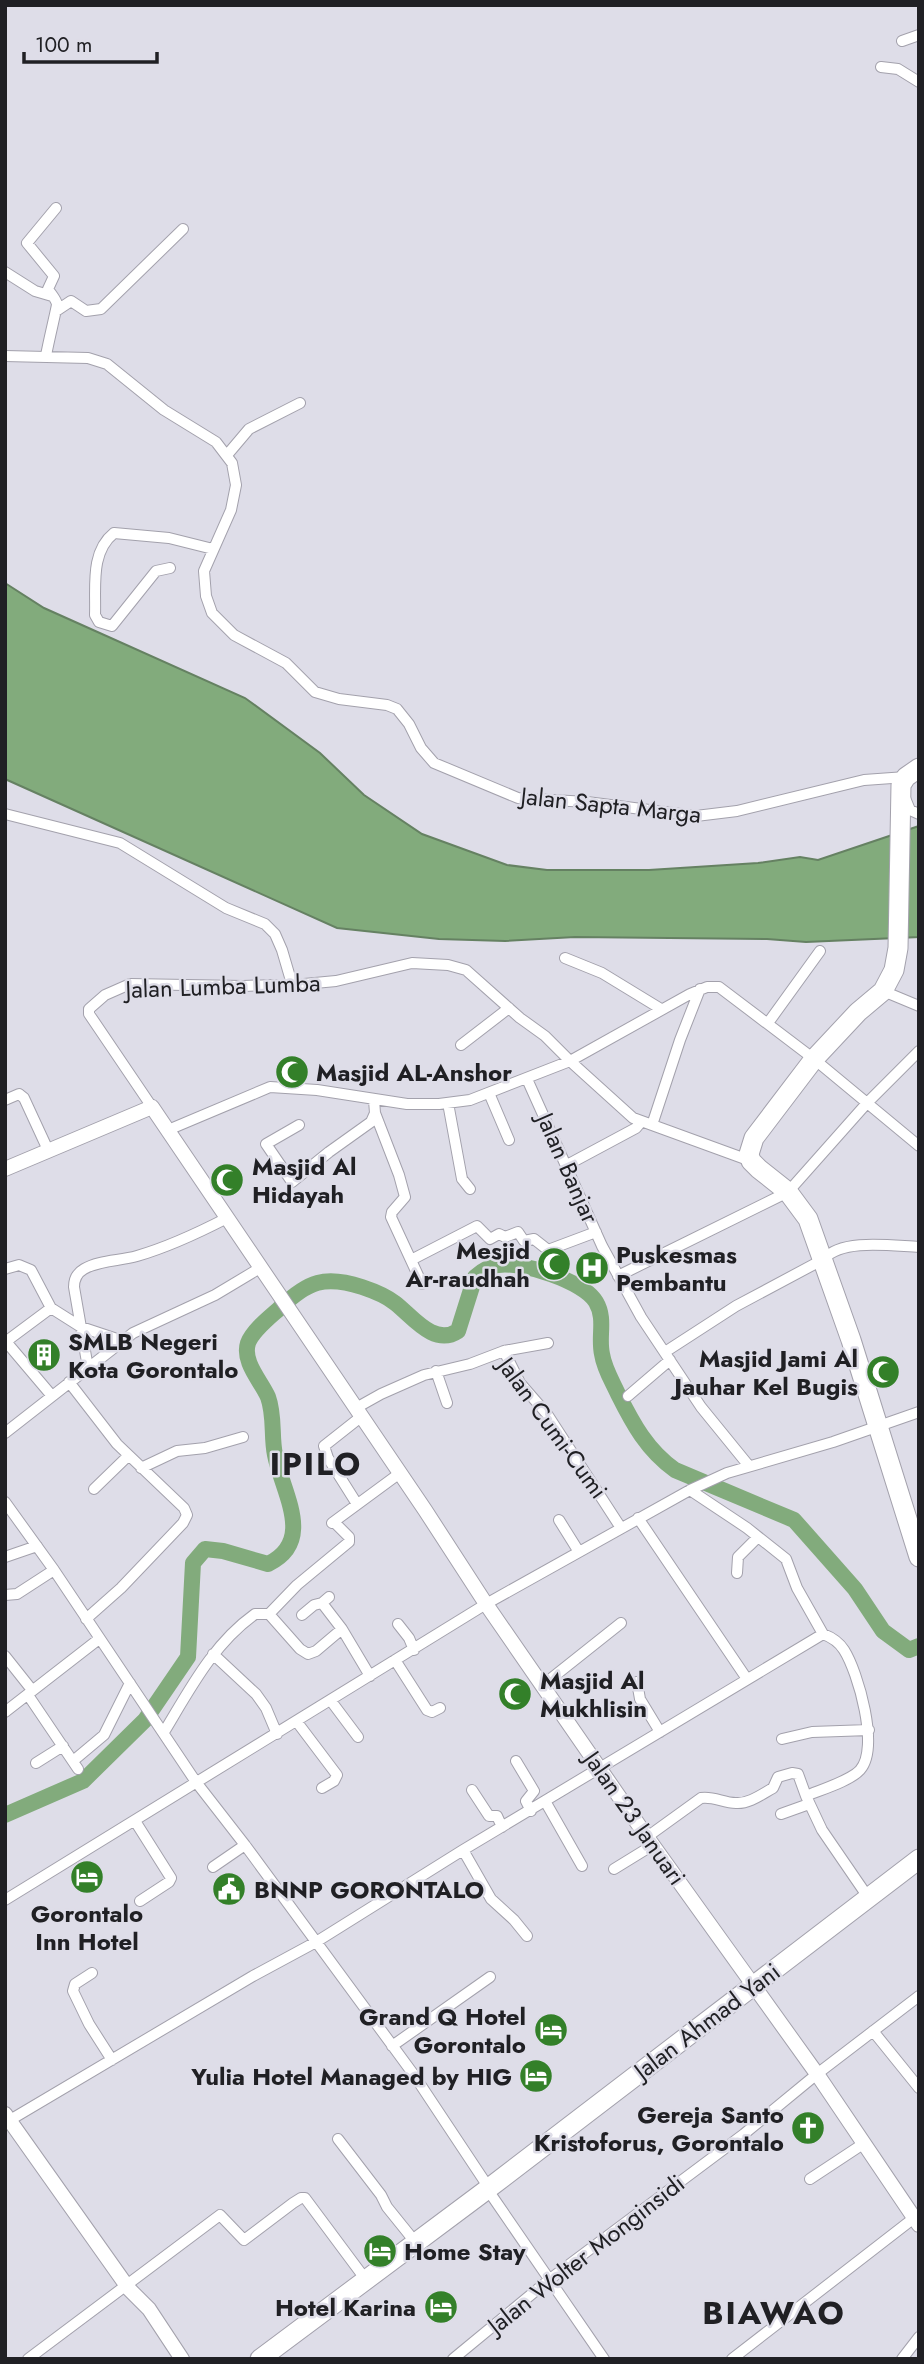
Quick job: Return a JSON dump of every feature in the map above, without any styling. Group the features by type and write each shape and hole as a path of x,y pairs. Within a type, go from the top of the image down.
{"highway":[{"path":"906,783 898,948 894,970 883,991 858,1012 814,1059 754,1138 750,1151 751,1161 788,1192 808,1219 824,1259 917,1544"},
{"name":"Jalan Ahmad Yani","path":"260,2359 350,2297 491,2192 871,1901 919,1859"},
{"name":"Jalan Ahmad Yani","path":"871,1901 919,1870"},
{"name":"Jalan Ahmad Yani","path":"275,2359 350,2297 366,2280 416,2243 439,2231"}],"street":[{"path":"902,41 919,35"},
{"path":"881,67 898,69 919,82"},
{"path":"46,356 57,302 48,289 54,276 27,243 56,208"},
{"path":"56,311 71,301 86,312 100,309 183,229"},
{"path":"5,272 35,291 52,296"},
{"path":"5,356 88,358 107,364 164,410 211,439 227,455 249,429 300,403"},
{"name":"Jalan Sapta Marga","path":"227,455 236,478 235,495 204,571 206,596 212,613 234,635 279,658 310,689 339,699 393,706 404,717 430,760 511,796 587,802 696,816 737,811 864,780 906,783"},
{"path":"170,568 156,571 113,626 99,622 95,615 96,559 105,540 114,533 169,538 213,549"},
{"path":"906,783 909,810 919,814"},
{"path":"5,814 120,844 226,908 265,924 275,934 292,984"},
{"path":"768,1023 820,951"},
{"path":"565,957 602,973 661,1009"},
{"name":"Jalan Lumba Lumba","path":"152,1107 90,1017 89,1009 96,1001 122,986 326,983 412,963 448,965 466,970 545,1036 633,1118 641,1122"},
{"path":"169,1130 270,1087 317,1090 407,1104 470,1100 570,1061 707,986 719,987 768,1023 919,1146"},
{"path":"652,1125 700,989"},
{"path":"883,991 919,1006"},
{"path":"461,1045 509,1008"},
{"path":"618,1276 788,1192 867,1103 919,1051"},
{"name":"Jalan Banjar","path":"527,1079 596,1232 641,1317 711,1420 749,1466"},
{"path":"489,1093 509,1140"},
{"path":"5,1100 19,1094 24,1098 48,1150"},
{"path":"374,1100 375,1113 405,1197 391,1217 422,1284"},
{"path":"448,1103 462,1179 470,1189"},
{"path":"5,1168 152,1107"},
{"name":"Jalan 23 Januari","path":"152,1107 486,1604 917,2219"},
{"path":"299,1125 265,1144 292,1182 369,1125 375,1113"},
{"path":"567,1165 636,1128 641,1122 751,1161"},
{"path":"88,1368 74,1287 79,1272 175,1243 227,1218"},
{"path":"411,1260 477,1226 490,1239 499,1234 505,1237 518,1232 524,1241 534,1239 548,1250 596,1232"},
{"path":"628,1396 668,1356 736,1306 824,1259 833,1251 865,1245 919,1247"},
{"path":"5,1269 19,1265 34,1271 42,1295 51,1308 80,1327 123,1341"},
{"path":"5,1433 143,1327 207,1298 260,1268"},
{"path":"51,1308 8,1340 8,1344 52,1396"},
{"path":"504,1351 548,1343"},
{"name":"Jalan Cumi-Cumi","path":"357,1504 328,1458 324,1446 359,1412 393,1388 436,1371 470,1364 504,1351 520,1383 548,1414 621,1528"},
{"path":"436,1371 447,1403"},
{"path":"69,1382 128,1456 184,1508 187,1518 121,1588 86,1619"},
{"path":"5,1900 486,1604 692,1489 727,1472 919,1412"},
{"path":"141,1468 177,1451 205,1448 243,1437"},
{"path":"94,1489 128,1456"},
{"path":"269,1614 297,1585 349,1542 349,1537 333,1522 400,1473"},
{"path":"692,1489 786,1559 797,1588 823,1634 838,1642 847,1657 862,1698 869,1730 868,1753 859,1771 809,1805 781,1814"},
{"path":"5,1502 54,1570 196,1782 406,2064 604,2359"},
{"path":"638,1518 747,1679"},
{"path":"559,1520 579,1552"},
{"path":"737,1573 738,1557 758,1537"},
{"path":"5,1557 37,1546"},
{"path":"5,1595 17,1594 54,1570"},
{"path":"303,1615 325,1600 370,1676"},
{"path":"161,1727 225,1638 260,1612 269,1614 305,1654 312,1654 342,1629"},
{"path":"543,1685 621,1623"},
{"path":"398,1624 414,1650"},
{"path":"182,2359 149,2309 127,2285 7,2119 316,1942 463,1850 823,1634"},
{"path":"5,1712 99,1639"},
{"path":"214,1654 256,1694 266,1707 277,1734"},
{"path":"5,1656 76,1765 104,1735 130,1683"},
{"path":"395,1660 428,1712 432,1713 440,1708"},
{"path":"637,1682 640,1699 660,1732"},
{"path":"331,1701 358,1737"},
{"path":"297,1722 337,1775 334,1781 322,1788"},
{"path":"782,1739 812,1732 869,1730"},
{"path":"36,1763 63,1746"},
{"path":"516,1761 534,1791 526,1801 531,1811"},
{"path":"614,1869 701,1798 709,1797 737,1804 745,1802 773,1788 778,1777 792,1773 798,1774 809,1805 822,1830 871,1901"},
{"path":"472,1790 490,1817 508,1810"},
{"path":"545,1801 583,1866"},
{"path":"497,1816 502,1827"},
{"path":"135,1821 172,1878 140,1902"},
{"path":"213,1867 245,1845"},
{"path":"463,1850 491,1899 527,1936"},
{"path":"92,1973 75,1984 72,1991 112,2060"},
{"path":"392,2046 490,1977"},
{"name":"Jalan Wolter Monginsidi","path":"453,2359 550,2279 744,2134 919,1996"},
{"path":"873,2031 919,2088"},
{"path":"338,2139 416,2243"},
{"path":"810,2179 863,2144"},
{"path":"28,2359 217,2217 223,2217 244,2240 301,2198 306,2198 366,2280"},
{"path":"732,2359 917,2219"},
{"path":"140,2302 144,2313 175,2359"},
{"path":"902,2359 919,2337"}],"shaded area":[{"path":"5,583 44,608 245,698 320,753 364,795 422,834 507,865 547,870 649,870 758,863 800,857 818,860 919,826 919,937 806,942 767,939 575,937 505,941 439,939 337,928 5,779"}],"waterway":[{"path":"5,1815 83,1781 145,1720 188,1657 193,1563 205,1549 223,1551 268,1564 282,1554 290,1542 292,1515 275,1455 270,1404 250,1364 247,1350 254,1333 290,1299 308,1286 327,1281 349,1283 375,1292 391,1300 424,1328 440,1335 458,1331 475,1277 492,1266 536,1269 579,1287 589,1294 599,1308 601,1347 608,1374 635,1426 656,1454 675,1470 794,1520 855,1589 883,1631 909,1650 919,1646"}],"place":[{"name":"Masjid AL-Anshor","path":"292,1072"},
{"name":"Masjid Al Hidayah","path":"227,1180"},
{"name":"Mesjid Ar-raudhah","path":"554,1264"},
{"name":"Puskesmas Pembantu","path":"592,1268"},
{"name":"SMLB Negeri Kota Gorontalo","path":"44,1355"},
{"name":"Masjid Jami Al Jauhar Kel Bugis","path":"883,1372"},
{"name":"Masjid Al Mukhlisin","path":"515,1694"},
{"name":"Gorontalo Inn Hotel","path":"87,1877"},
{"name":"BNNP GORONTALO","path":"229,1889"},
{"name":"Grand Q Hotel Gorontalo","path":"551,2030"},
{"name":"Yulia Hotel Managed by HIG","path":"536,2076"},
{"name":"Gereja Santo Kristoforus, Gorontalo","path":"808,2128"},
{"name":"Home Stay","path":"380,2251"},
{"name":"Hotel Karina","path":"441,2307"}],"district":[{"name":"IPILO","path":"316,1464"},
{"name":"BIAWAO","path":"774,2313"}]}
